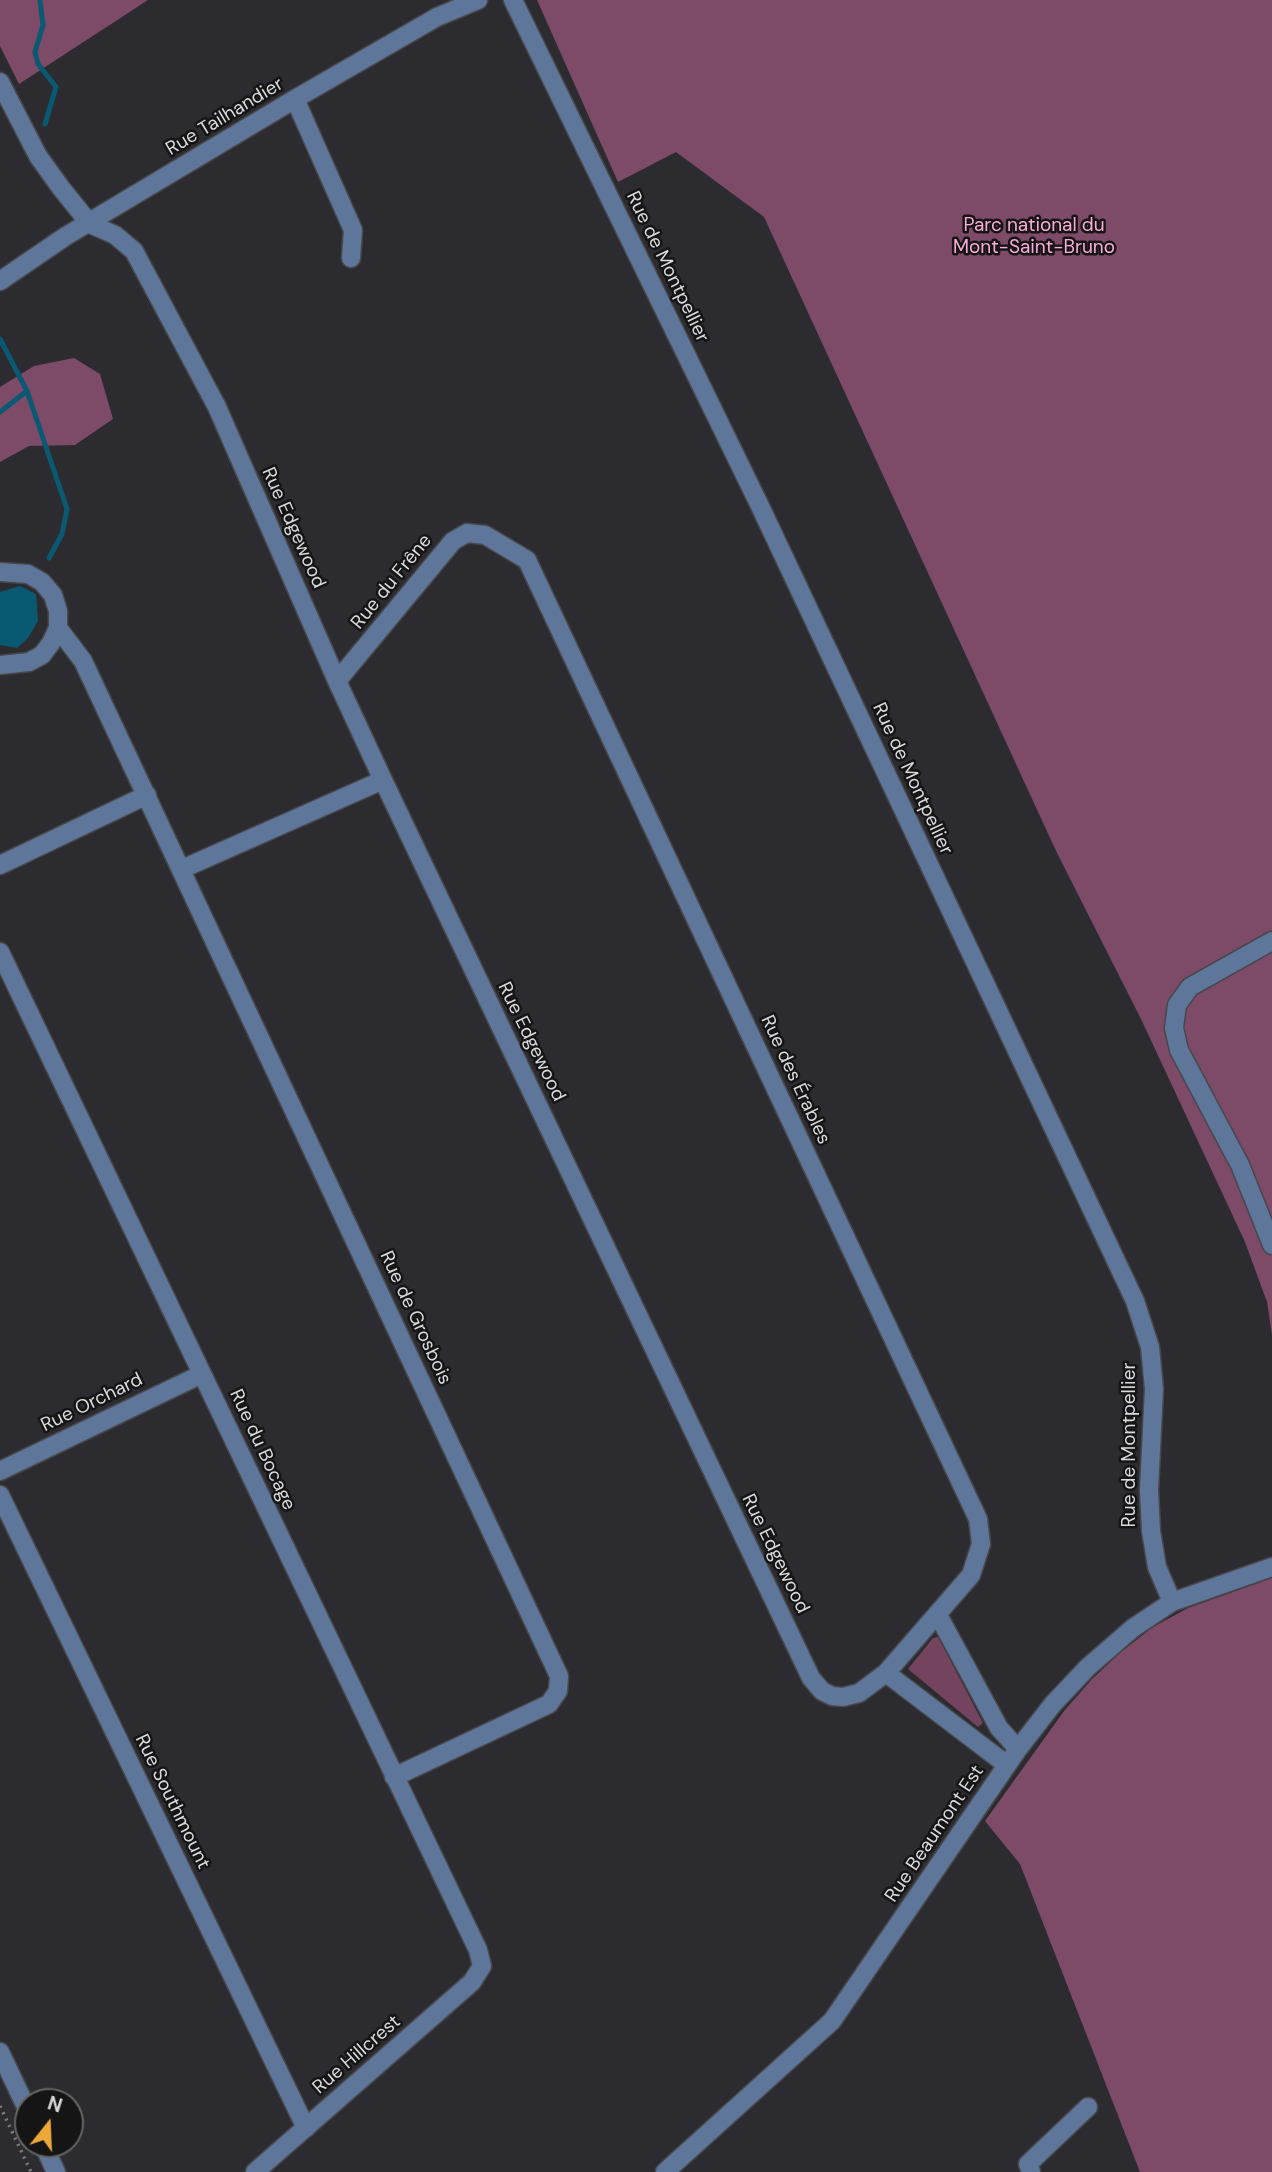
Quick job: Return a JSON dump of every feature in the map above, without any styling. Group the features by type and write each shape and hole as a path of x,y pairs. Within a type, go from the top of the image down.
{"street":[{"name":"Rue Tailhandier","path":"0,281 295,99 433,8 478,0"},
{"name":"Rue de Montpellier","path":"513,0 765,517 1135,1301 1150,1347 1154,1389 1149,1490 1151,1531 1157,1567 1172,1602"},
{"path":"0,82 38,156 90,224"},
{"path":"295,99 353,230 351,258"},
{"name":"Rue Edgewood","path":"90,224 115,235 134,251 217,407 383,780 811,1678 827,1694 843,1698 859,1693 886,1672"},
{"name":"Rue du Frêne","path":"337,681 453,541 467,533 485,535 527,560"},
{"name":"Rue des Érables","path":"527,560 978,1519 981,1544 975,1568 938,1615 886,1672"},
{"path":"0,572 28,574 42,582 53,595 58,611 58,628 42,654 29,662 0,665"},
{"name":"Rue de Grosbois","path":"58,628 83,661 183,869 559,1676 558,1691 549,1704 394,1777"},
{"path":"183,869 383,780"},
{"path":"0,865 147,795"},
{"path":"1272,942 1211,973 1191,987 1177,1005 1174,1028 1178,1050 1240,1165 1272,1245"},
{"name":"Rue du Bocage","path":"0,952 478,1950 482,1966"},
{"name":"Rue Orchard","path":"0,1471 202,1374"},
{"name":"Rue Southmount","path":"0,1495 306,2128"},
{"name":"Rue Beaumont Est","path":"665,2172 832,2021 1018,1749 1053,1704 1095,1660 1133,1628 1172,1602 1272,1567"},
{"path":"938,1615 999,1728 1018,1749"},
{"path":"886,1672 1007,1765"},
{"name":"Rue Hillcrest","path":"255,2172 472,1982 482,1966"},
{"path":"0,2052 17,2088"},
{"path":"1031,2172 1028,2164 1088,2107"}],"path":[{"path":"0,2106 31,2172"}],"shaded area":[{"path":"938,1637 983,1723 978,1727 908,1669 933,1638"}],"green space":[{"path":"0,0 148,0 19,84 0,46"},
{"name":"Parc national du Mont-Saint-Bruno","path":"537,0 1272,0 1272,1335 1267,1302 1245,1242 1141,1019 1057,853 764,217 676,152 618,182"},
{"path":"74,358 100,374 113,419 75,445 29,446 0,462 0,387 34,366"},
{"path":"1272,1578 1272,2172 1140,2172 1020,1864 985,1821 1064,1711 1121,1652 1153,1627 1188,1608"}],"water":[{"path":"20,586 36,594 38,621 28,638 17,648 0,645 0,592"}],"waterway":[{"path":"40,0 43,25 35,52 38,64 56,87 45,124"},
{"path":"0,339 27,391 0,412"},
{"path":"27,391 67,509 62,534 49,558"}]}
